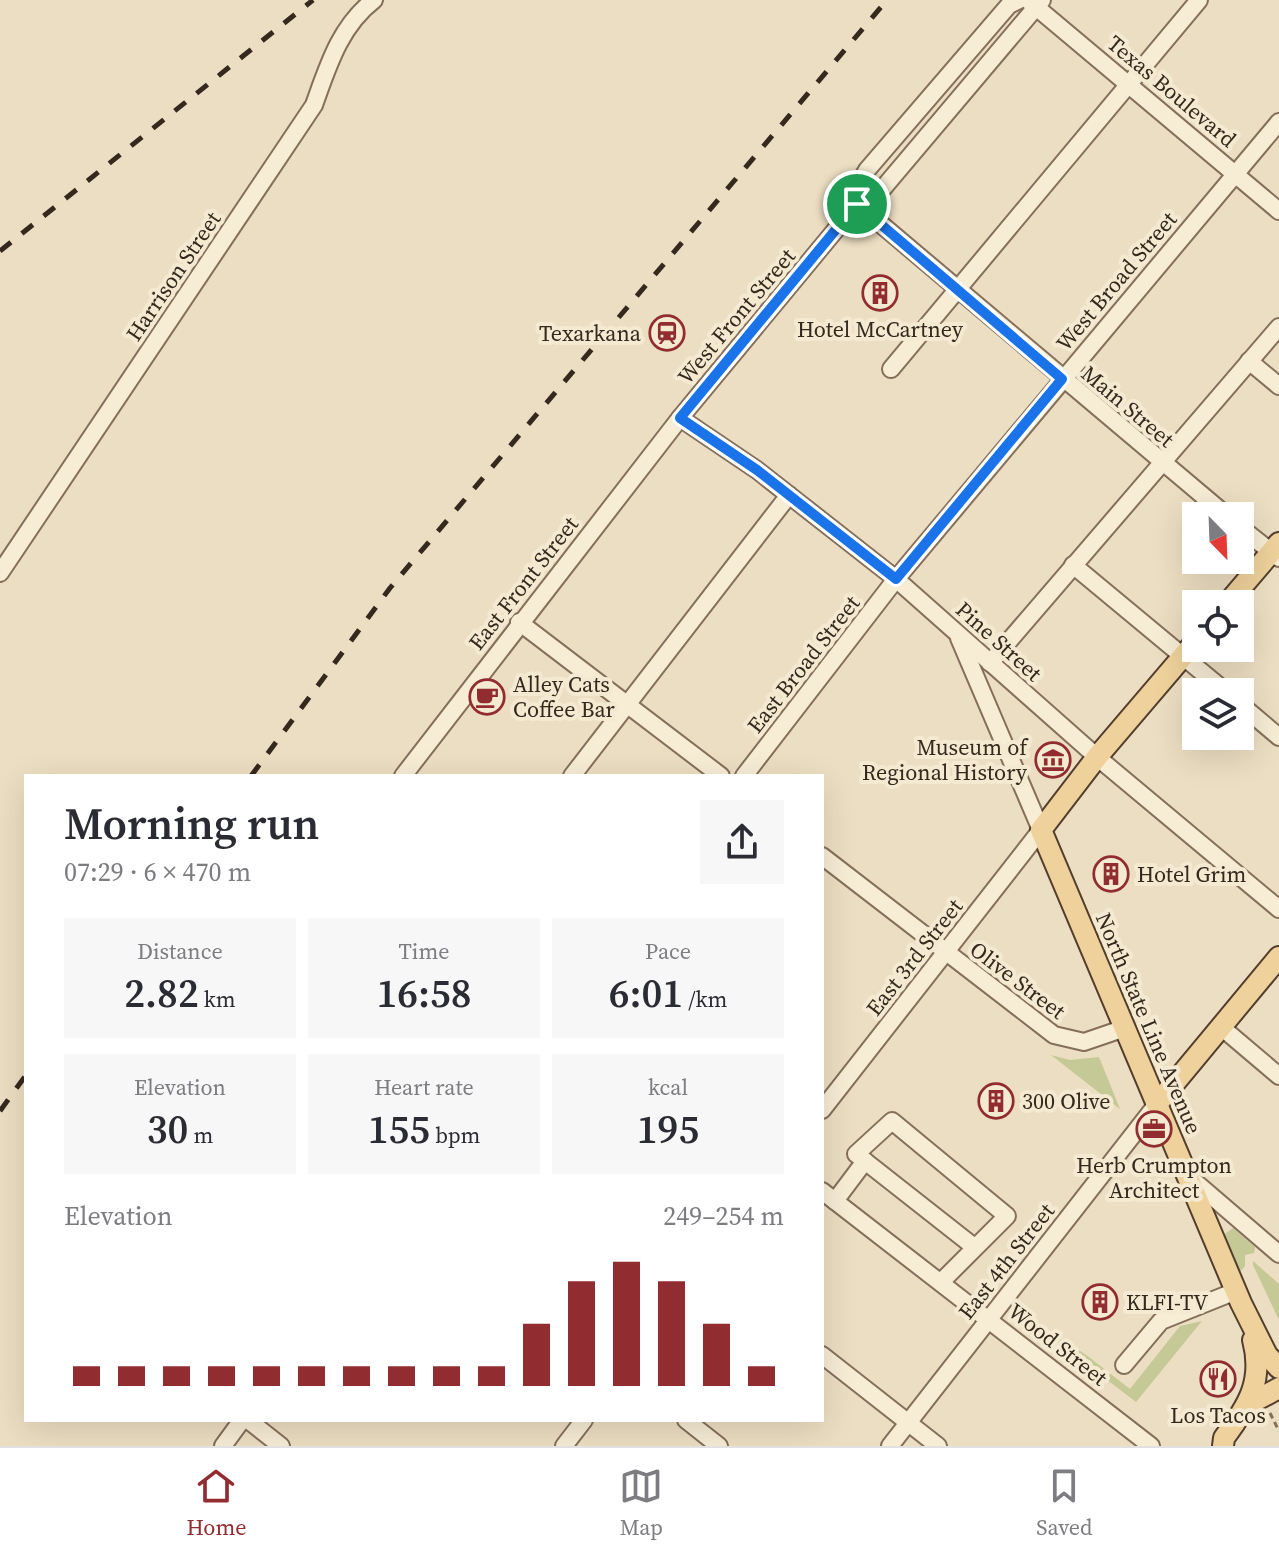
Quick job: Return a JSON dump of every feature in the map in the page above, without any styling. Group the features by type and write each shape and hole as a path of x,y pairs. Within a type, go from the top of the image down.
{"main road":[{"path":"1240,590 1276,551"},
{"path":"1041,830 1097,757 1182,657"},
{"name":"North State Line Avenue","path":"1041,830 1239,1297 1267,1355 1279,1368"},
{"path":"1157,1104 1279,957"},
{"name":"North State Line Avenue","path":"1222,1443 1249,1404 1257,1359 1239,1297"},
{"path":"1249,1404 1279,1388"}],"street":[{"name":"Harrison Street","path":"0,573 314,105 343,34 374,0"},
{"name":"West Front Street","path":"857,204 858,188 867,170 1009,5 1019,0"},
{"path":"891,369 1199,0"},
{"name":"West Front Street","path":"680,418 857,204 879,193 1035,2"},
{"name":"Texas Boulevard","path":"1035,2 1279,211"},
{"name":"West Broad Street","path":"896,579 1279,122"},
{"name":"Main Street","path":"857,204 1210,502"},
{"path":"990,663 1279,327"},
{"path":"1249,361 1279,386"},
{"name":"Pine Street","path":"680,418 789,495 896,579 1097,757 1279,909"},
{"name":"East Front Street","path":"405,774 519,622 680,418"},
{"path":"574,774 789,495"},
{"path":"1254,536 1276,551"},
{"path":"1073,565 1182,642"},
{"name":"East Broad Street","path":"746,774 896,579"},
{"path":"519,622 718,774"},
{"name":"North State Line Avenue","path":"956,630 1041,830"},
{"path":"1201,662 1215,678"},
{"path":"1254,716 1279,737"},
{"name":"East 3rd Street","path":"824,1107 1041,830"},
{"name":"Olive Street","path":"824,858 1054,1035 1068,1041 1093,1040 1125,1028"},
{"path":"1220,1026 1279,1076"},
{"name":"East 4th Street","path":"890,1446 1157,1104"},
{"path":"941,1282 973,1246 1007,1216 892,1121 856,1154 973,1246"},
{"path":"828,1196 865,1161"},
{"path":"1186,1174 1279,1254"},
{"name":"Wood Street","path":"828,1196 1151,1446"},
{"path":"1124,1365 1166,1318 1239,1297"},
{"path":"824,1357 938,1446"},
{"path":"223,1446 243,1422"},
{"path":"248,1422 281,1446"},
{"path":"564,1446 582,1422"},
{"path":"689,1422 719,1446"}],"path":[{"path":"1273,1417 1279,1431"}],"green space":[{"path":"1051,1055 1070,1060 1099,1057 1120,1109"},
{"path":"1233,1228 1255,1247 1254,1253 1245,1255 1245,1266 1239,1273 1222,1236"},
{"path":"1253,1261 1279,1284 1279,1320 1253,1265"},
{"path":"1026,1318 1085,1354 1130,1389 1180,1326 1202,1321 1136,1402"}],"railway":[{"path":"0,251 313,0"},
{"path":"252,774 390,588 887,0"},
{"path":"0,1111 24,1078"}],"place":[{"name":"Hotel McCartney","path":"880,293"},
{"name":"Texarkana","path":"667,333"},
{"name":"Alley Cats Coffee Bar","path":"487,697"},
{"name":"Museum of Regional History","path":"1053,760"},
{"name":"Hotel Grim","path":"1111,874"},
{"name":"300 Olive","path":"996,1101"},
{"name":"Herb Crumpton Architect","path":"1154,1129"},
{"name":"KLFI-TV","path":"1100,1302"},
{"name":"Los Tacos","path":"1218,1379"}],"route":[{"path":"857,204 1062,379 896,579 757,470 680,418 857,204"}]}
